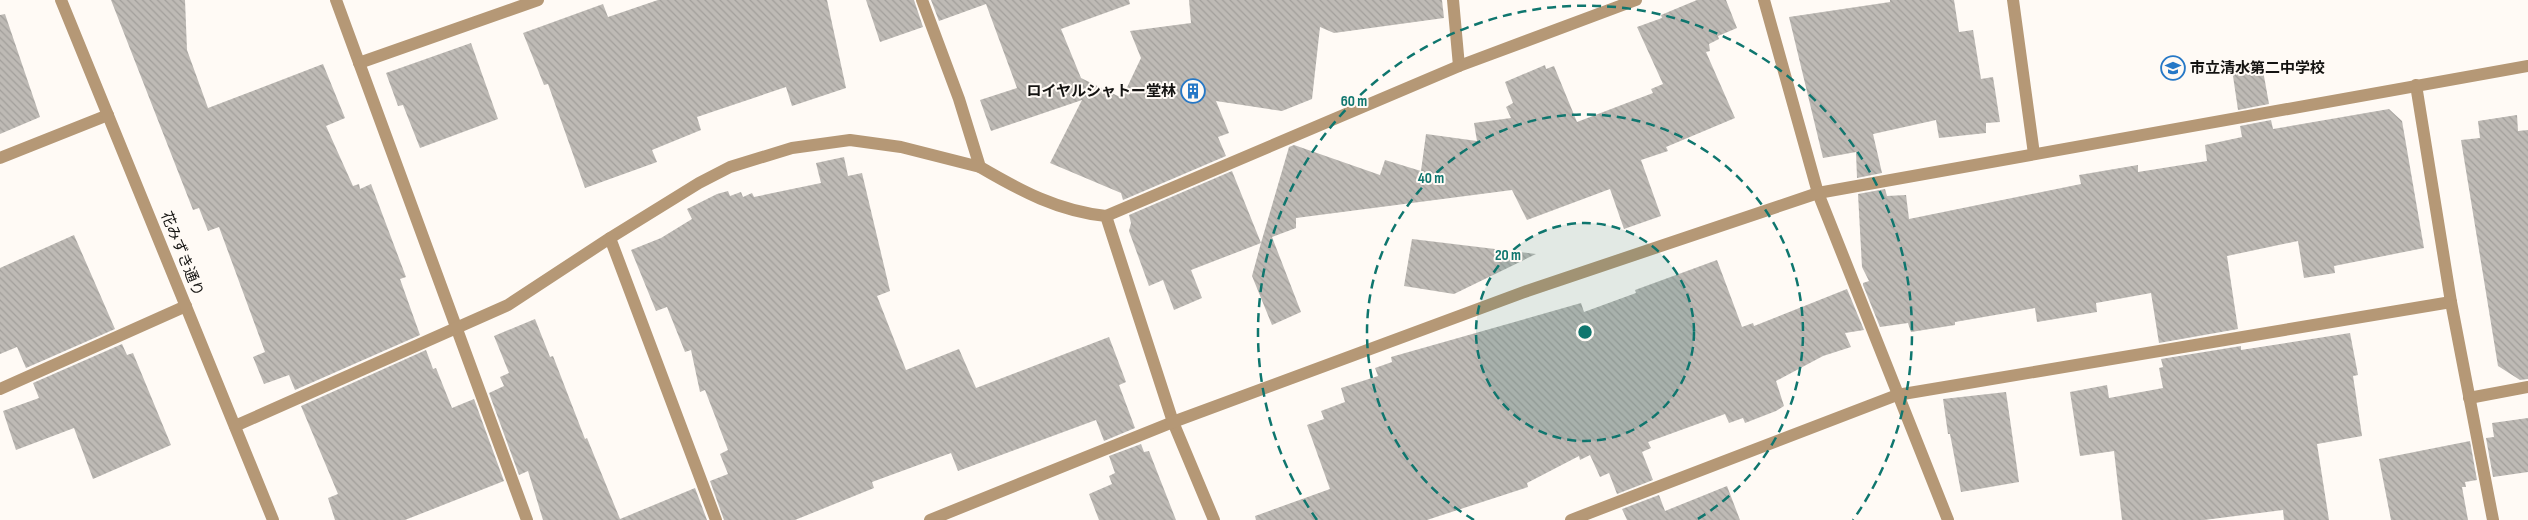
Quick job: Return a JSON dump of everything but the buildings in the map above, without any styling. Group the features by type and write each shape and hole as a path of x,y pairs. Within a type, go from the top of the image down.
{"street":[{"name":"花みずき通り","path":"61,0 273,520"},
{"path":"336,0 527,520"},
{"path":"359,63 538,0"},
{"path":"922,0 959,100 980,167"},
{"path":"1452,0 1459,66"},
{"path":"235,426 508,305 610,238 699,183 730,168 792,148 850,140 901,147 980,167 1016,188 1052,205 1078,213 1106,216 1459,66 1636,0"},
{"path":"1764,0 1818,193 1948,520"},
{"path":"2012,0 2034,154"},
{"path":"930,520 1173,422 1527,291 1818,193 2528,66"},
{"path":"2416,85 2450,302 2493,520"},
{"path":"0,158 108,115"},
{"path":"1106,216 1173,422 1214,520"},
{"path":"610,238 716,520"},
{"path":"1571,520 1897,395 2450,302"},
{"path":"0,389 186,306"},
{"path":"2469,398 2528,387"}],"place":[{"name":"市立清水第二中学校","path":"2173,68"},
{"name":"ロイヤルシャトー堂林","path":"1193,91"}]}
